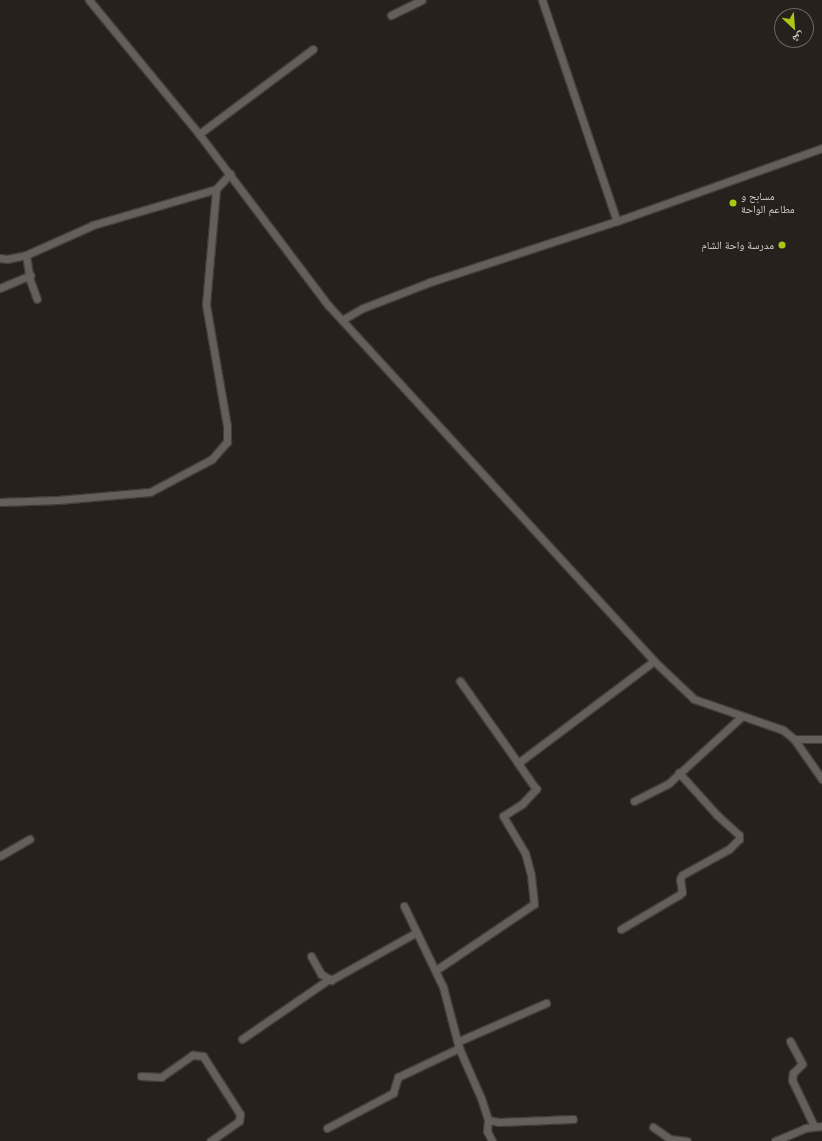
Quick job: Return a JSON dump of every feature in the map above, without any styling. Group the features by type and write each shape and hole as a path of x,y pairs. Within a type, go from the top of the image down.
{"street":[{"path":"89,0 200,134 342,320 654,661 694,699 784,730 794,739 822,779"},
{"path":"391,15 422,0"},
{"path":"542,0 617,221"},
{"path":"200,134 313,50"},
{"path":"342,320 363,308 430,282 617,221 822,148"},
{"path":"0,258 7,260 26,254 93,224 216,189 230,174"},
{"path":"0,502 58,500 150,492 212,459 227,442 227,426 206,304 216,189"},
{"path":"26,254 37,299"},
{"path":"0,288 30,275"},
{"path":"518,763 654,661"},
{"path":"436,970 534,904 531,875 525,853 504,816 522,804 536,789 460,681"},
{"path":"634,801 663,786 742,716"},
{"path":"794,739 822,739"},
{"path":"621,929 679,895 682,892 680,879 682,875 729,849 739,839 740,835 717,815 679,773"},
{"path":"0,856 29,839"},
{"path":"404,906 436,970 459,1045 488,1120 487,1131 492,1141"},
{"path":"242,1039 330,979 417,932"},
{"path":"311,956 321,974 330,979"},
{"path":"327,1128 393,1093 398,1077 404,1073 546,1003"},
{"path":"775,1141 818,1126 792,1080 793,1073 802,1064 790,1040"},
{"path":"141,1076 161,1077 193,1055 203,1056 240,1114 239,1121 210,1141"},
{"path":"488,1120 499,1122 572,1118"},
{"path":"653,1127 670,1139 687,1141"}],"place":[{"name":"مسابح و مطاعم الواحة","path":"733,203"},
{"name":"مدرسة واحة الشام","path":"782,245"}]}
